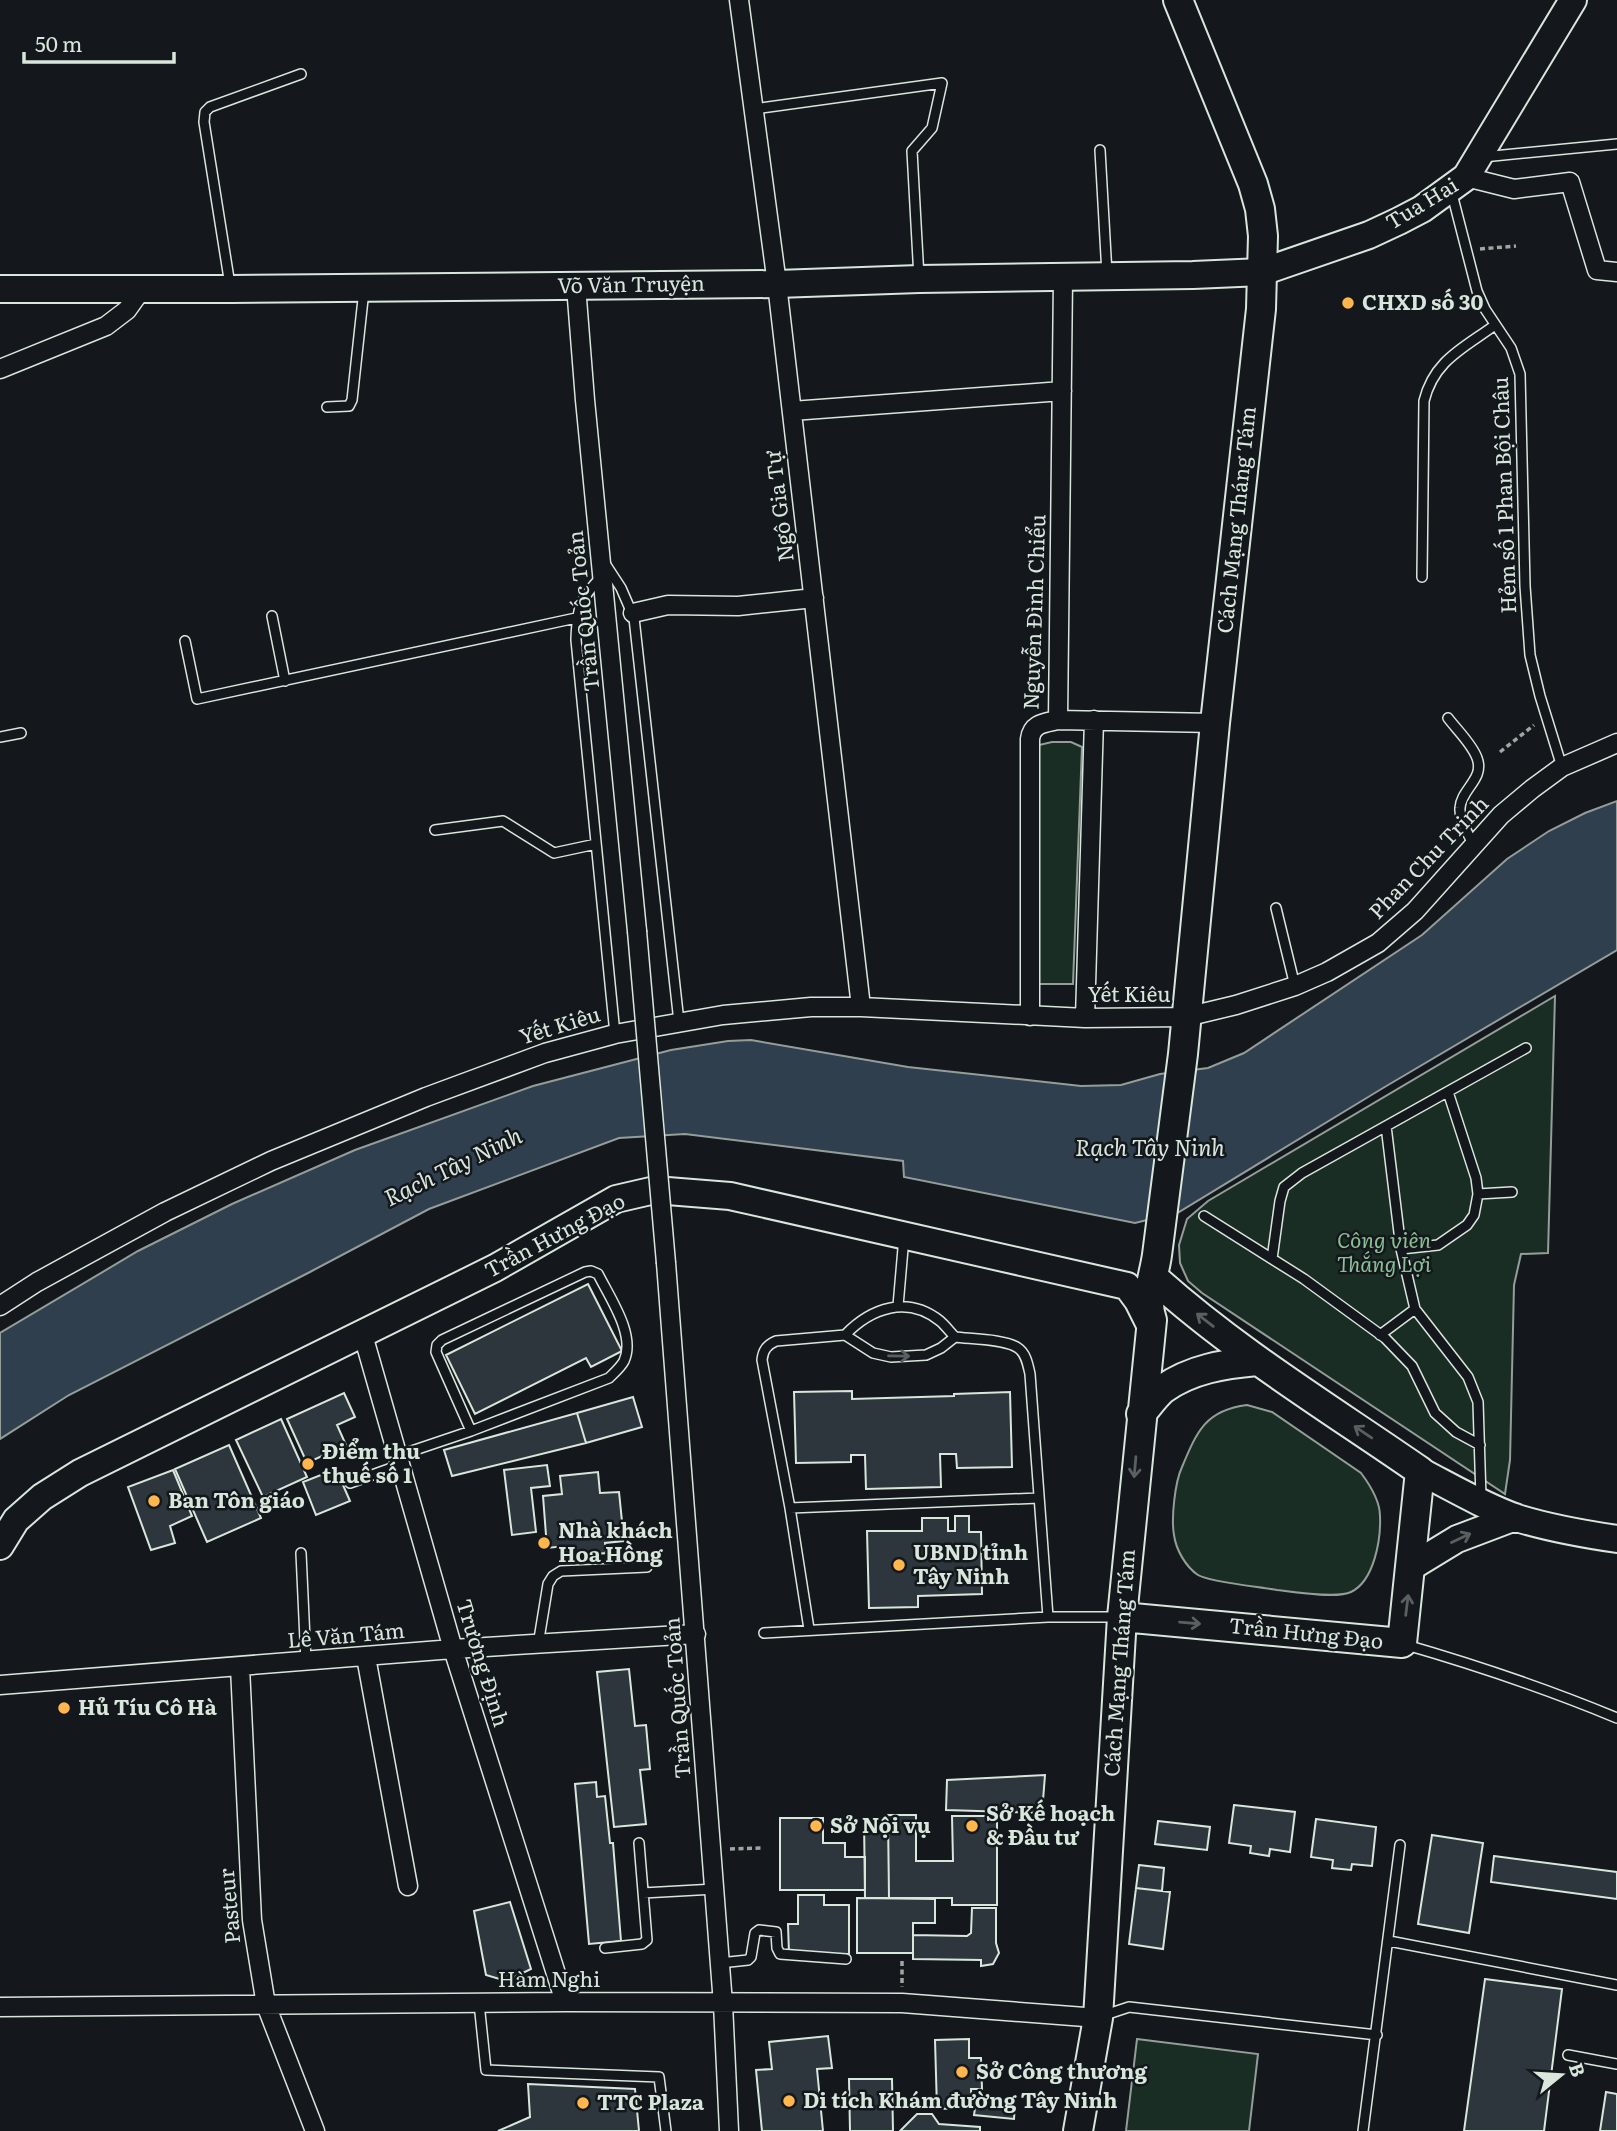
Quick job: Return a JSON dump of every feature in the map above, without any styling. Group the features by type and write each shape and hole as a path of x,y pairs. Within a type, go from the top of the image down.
{"main road":[{"name":"Cách Mạng Tháng Tám","path":"1078,2131 1098,2018 1122,1617 1151,1323 1158,1311 1159,1287 1148,1273 1183,1054 1215,723 1261,309 1263,236 1260,209 1183,4"},
{"name":"Trần Hưng Đạo","path":"1122,1617 1402,1643 1420,1471 1258,1361 1148,1273"},
{"path":"1141,1414 1161,1391 1184,1377 1229,1364 1258,1361"}],"street":[{"name":"Ngô Gia Tự","path":"739,0 777,284 861,1007"},
{"name":"Tua Hai","path":"1262,272 1368,235 1422,209 1465,174 1573,0"},
{"path":"1465,174 1514,189 1570,182 1597,270 1617,272"},
{"name":"Võ Văn Truyện","path":"0,289 777,284 1262,272"},
{"name":"Nguyễn Đình Chiểu","path":"1030,1016 1030,738 1032,730 1038,725 1058,720 1063,278"},
{"name":"Trần Quốc Toản","path":"576,286 666,1263 715,1889 729,2131"},
{"path":"0,369 106,327 127,310 142,289"},
{"path":"792,411 1062,391"},
{"path":"633,613 668,604 738,606 814,598"},
{"path":"1058,720 1215,723"},
{"path":"1085,1018 1094,720"},
{"name":"Phan Chu Trinh","path":"1186,1017 1236,1005 1295,986 1327,972 1378,943 1415,911 1501,815 1532,789 1562,768 1617,743"},
{"name":"Yết Kiêu","path":"0,1306 37,1282 165,1212 271,1161 426,1097 533,1057 615,1034 723,1014 811,1007 1085,1018 1186,1017"},
{"name":"Trần Hưng Đạo","path":"0,1546 8,1522 80,1473 495,1268 616,1199 655,1189 730,1196 905,1235 1148,1273"},
{"name":"Trương Định","path":"363,1335 453,1649 565,2002"},
{"name":"Trần Hưng Đạo","path":"1420,1471 1515,1517 1583,1534 1617,1539"},
{"path":"1411,1567 1457,1539 1515,1517"},
{"name":"Lê Văn Tám","path":"0,1685 453,1649 696,1634"},
{"path":"366,1657 408,1886"},
{"name":"Pasteur","path":"240,1667 251,1920 266,2006 315,2131"},
{"name":"Hàm Nghi","path":"0,2007 565,2002 902,2003 1098,2018"}],"lane":[{"path":"231,289 204,121 205,113 210,107 301,74"},
{"path":"754,109 942,83 932,128 912,151 919,279"},
{"path":"1465,174 1617,144"},
{"path":"1100,150 1107,276"},
{"name":"Hẻm số 1 Phan Bội Châu","path":"1465,174 1467,250 1485,309 1511,348 1520,374 1530,655 1562,768"},
{"path":"327,407 349,406 352,400 364,288"},
{"path":"1422,577 1424,401 1427,388 1440,366 1495,325"},
{"path":"615,1034 576,640 576,618 585,594 602,566 621,588 633,613 679,1022"},
{"path":"272,616 285,681"},
{"path":"185,641 197,699 576,618"},
{"path":"1448,718 1477,758 1479,768 1478,775 1463,796 1460,806 1460,816 1473,844"},
{"path":"0,737 21,733"},
{"path":"435,830 503,821 554,853 596,844"},
{"path":"1276,908 1295,986"},
{"path":"1272,1259 1284,1187 1301,1173 1526,1048"},
{"path":"1401,1250 1438,1245 1467,1225 1475,1214 1478,1194 1476,1178 1448,1092"},
{"path":"1386,1126 1401,1250 1415,1309 1468,1377 1478,1402 1482,1503"},
{"path":"1478,1194 1512,1192"},
{"path":"1204,1216 1304,1279 1380,1335 1412,1366 1436,1413 1456,1432 1480,1445"},
{"path":"898,1306 905,1235"},
{"path":"350,1483 471,1431 610,1378 623,1363 628,1346 627,1337 598,1274 585,1272 442,1340 437,1345 436,1352 471,1431"},
{"path":"845,1335 877,1311 898,1306 928,1313 941,1321 955,1337 1011,1344 1020,1349 1030,1374 1048,1617"},
{"path":"1380,1335 1415,1309"},
{"path":"809,1629 790,1508 762,1360 763,1353 769,1344 776,1341 845,1335 873,1353 891,1357 926,1355 955,1337"},
{"path":"790,1508 1039,1498"},
{"path":"302,1553 306,1662"},
{"path":"538,1645 548,1584 553,1576 561,1571 647,1567"},
{"path":"764,1633 1048,1617 1122,1617"},
{"path":"1402,1643 1473,1664 1617,1718"},
{"path":"605,1948 646,1943 648,1940 639,1843"},
{"path":"1363,2131 1400,1845"},
{"path":"643,1893 715,1889"},
{"path":"720,1963 748,1960 755,1933 759,1930 776,1933 780,1954 846,1959"},
{"path":"1389,1941 1617,1985"},
{"path":"479,2003 486,2070 659,2077 666,2131"},
{"path":"1098,2018 1129,2007 1377,2035"},
{"path":"1568,2055 1617,2064"}],"path":[{"path":"1467,250 1516,246"},
{"path":"1500,752 1546,715"},
{"path":"712,1850 763,1848"},
{"path":"902,1961 902,2003"}],"green space":[{"path":"1071,742 1082,747 1073,984 1038,984 1039,745"},
{"name":"Công viên Thắng Lợi","path":"1555,996 1548,1253 1521,1254 1514,1285 1510,1460 1505,1494 1202,1293 1188,1281 1180,1263 1179,1245 1187,1219 1208,1201"},
{"path":"1247,1405 1272,1412 1361,1473 1371,1488 1380,1510 1377,1548 1371,1569 1359,1587 1351,1592 1336,1595 1315,1594 1213,1580 1198,1575 1182,1558 1174,1535 1173,1510 1177,1482 1187,1454 1198,1433 1212,1417"},
{"path":"1137,2039 1258,2054 1249,2131 1126,2131"}],"water":[{"name":"Rạch Tây Ninh","path":"1617,801 1617,950 1179,1212 1135,1223 904,1177 903,1161 685,1134 619,1138 429,1209 69,1395 0,1439 0,1333 138,1251 232,1204 355,1150 533,1086 671,1050 728,1041 751,1040 908,1067 1081,1086 1121,1085 1160,1074 1208,1068 1244,1053 1422,935 1507,859 1549,831"}],"building":[{"path":"588,1284 622,1351 591,1367 586,1358 475,1414 446,1355"},
{"path":"852,1391 852,1399 1010,1392 1012,1467 957,1468 956,1454 940,1454 941,1487 866,1489 865,1455 851,1455 851,1462 796,1463 794,1392"},
{"path":"344,1393 355,1417 337,1425 346,1445 307,1463 287,1419"},
{"path":"633,1397 642,1427 586,1443 577,1413"},
{"path":"577,1413 586,1443 452,1476 444,1450"},
{"path":"281,1419 307,1477 263,1497 236,1440"},
{"path":"229,1445 261,1518 207,1542 175,1469"},
{"path":"547,1465 550,1486 531,1488 536,1532 512,1535 504,1470"},
{"path":"336,1469 350,1501 316,1515 303,1482"},
{"path":"173,1470 192,1516 170,1526 175,1543 151,1550 128,1487"},
{"path":"598,1472 600,1493 619,1492 624,1541 605,1543 606,1553 566,1557 565,1546 547,1548 543,1496 562,1494 560,1476"},
{"path":"955,1516 969,1516 969,1532 981,1532 982,1594 918,1596 918,1607 869,1608 867,1531 922,1531 922,1518 948,1518 948,1531 955,1531"},
{"path":"629,1669 635,1726 646,1725 650,1769 640,1770 646,1824 614,1827 597,1672"},
{"path":"1045,1775 1042,1813 946,1810 947,1780"},
{"path":"596,1782 597,1797 605,1796 610,1843 613,1843 621,1941 589,1944 575,1784"},
{"path":"1234,1805 1295,1812 1290,1852 1270,1849 1269,1856 1250,1853 1251,1846 1229,1843"},
{"path":"888,1815 916,1815 916,1861 953,1861 952,1816 997,1816 997,1905 952,1905 952,1898 889,1898"},
{"path":"780,1818 823,1818 823,1843 845,1843 845,1857 865,1857 865,1890 780,1890"},
{"path":"864,1818 888,1818 889,1898 865,1898"},
{"path":"1316,1819 1376,1827 1372,1866 1352,1864 1351,1870 1332,1868 1333,1860 1311,1857"},
{"path":"1158,1821 1210,1827 1207,1850 1155,1844"},
{"path":"1432,1835 1483,1843 1469,1933 1418,1924"},
{"path":"1494,1856 1617,1872 1617,1899 1491,1882"},
{"path":"1139,1865 1164,1868 1162,1891 1136,1888"},
{"path":"1136,1888 1170,1892 1163,1949 1129,1944"},
{"path":"798,1895 824,1895 824,1905 849,1905 849,1954 789,1954 788,1924 798,1924"},
{"path":"857,1898 935,1899 935,1923 913,1923 913,1953 857,1953"},
{"path":"510,1902 531,1969 506,1981 486,1975 474,1911"},
{"path":"972,1908 996,1908 996,1943 999,1953 993,1964 981,1966 981,1960 913,1959 913,1935 967,1936 971,1933"},
{"path":"1485,1979 1562,1989 1544,2131 1464,2131"},
{"name":"Di tích Khám đường Tây Ninh","path":"828,2036 832,2068 817,2069 823,2131 762,2131 756,2070 772,2069 769,2042"},
{"path":"969,2039 969,2058 981,2058 982,2089 971,2089 972,2108 937,2109 935,2040"},
{"path":"849,2079 892,2079 893,2131 850,2131"},
{"name":"TTC Plaza","path":"528,2084 635,2089 639,2131 498,2131 530,2117"},
{"path":"1606,2092 1617,2094 1617,2131 1600,2131"},
{"path":"976,2101 1015,2105 1014,2119 974,2115"},
{"path":"917,2114 932,2114 939,2124 980,2127 980,2131 900,2131"}],"place":[{"name":"CHXD số 30","path":"1348,303"},
{"name":"Điểm thu thuế số 1","path":"308,1464"},
{"name":"Ban Tôn giáo","path":"154,1501"},
{"name":"Nhà khách Hoa Hồng","path":"544,1543"},
{"name":"UBND tỉnh Tây Ninh","path":"899,1565"},
{"name":"Hủ Tíu Cô Hà","path":"64,1708"},
{"name":"Sở Nội vụ","path":"816,1826"},
{"name":"Sở Kế hoạch & Đầu tư","path":"972,1826"},
{"name":"Sở Công thương","path":"962,2072"},
{"name":"Di tích Khám đường Tây Ninh","path":"789,2101"},
{"name":"TTC Plaza","path":"583,2103"}]}
